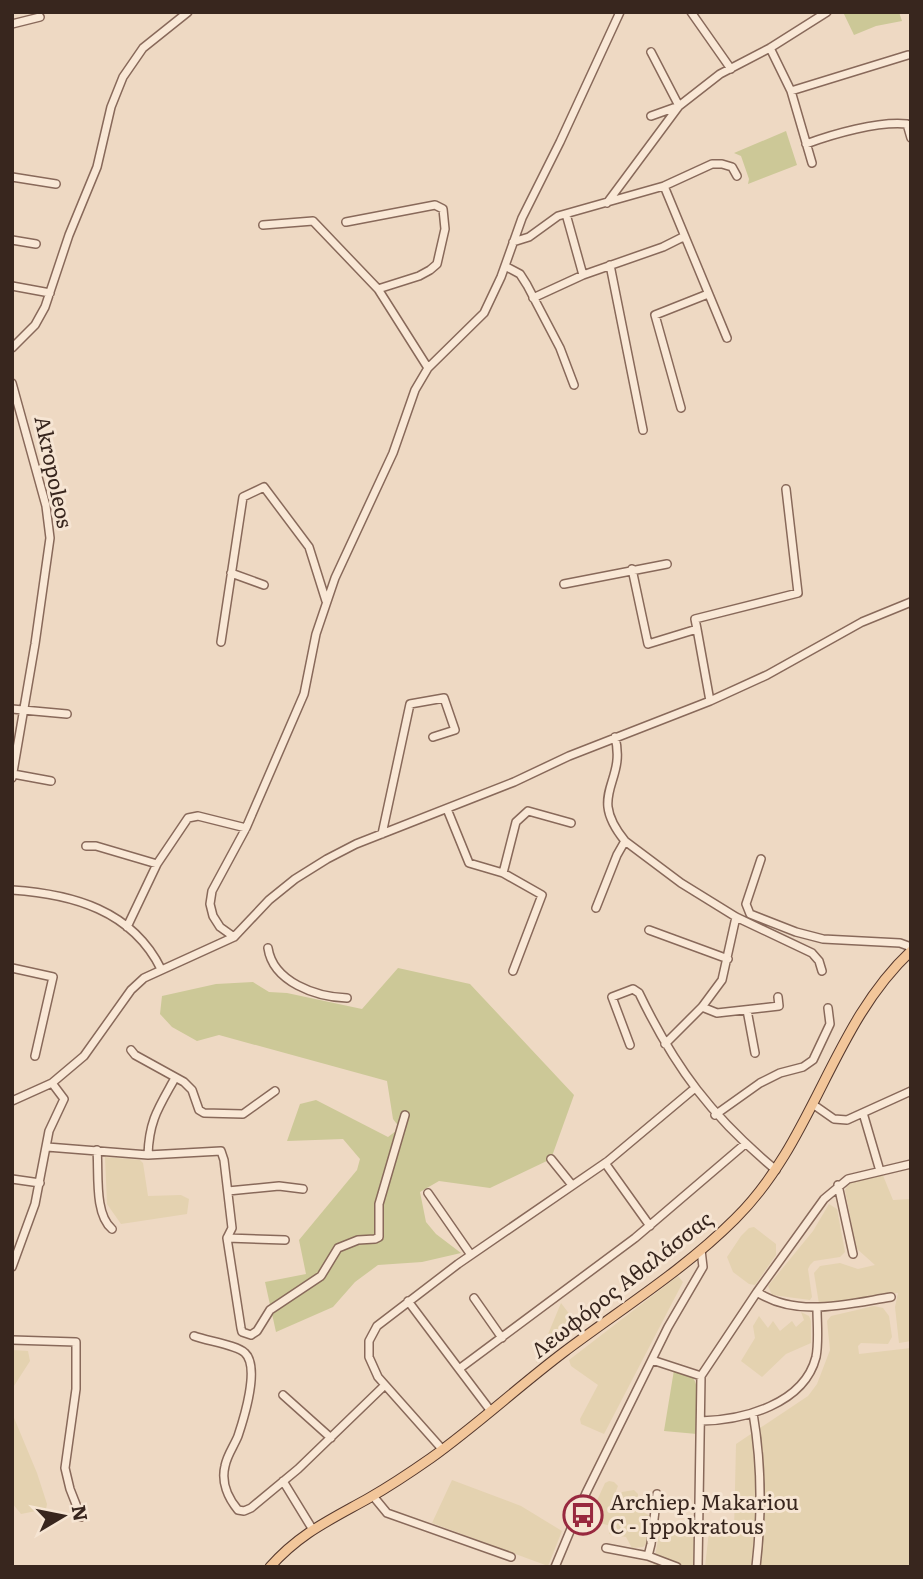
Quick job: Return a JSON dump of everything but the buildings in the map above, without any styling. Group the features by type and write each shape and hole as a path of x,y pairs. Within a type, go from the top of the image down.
{"main road":[{"name":"Λεωφόρος Αθαλάσσας","path":"270,1567 289,1546 373,1496 442,1449 701,1250 735,1219 776,1170 814,1105 869,998 911,949"}],"street":[{"path":"12,348 35,325 50,293 69,235 97,167 111,107 123,76 143,48 188,12"},
{"path":"234,937 220,928 210,904 212,891 246,828 304,694 316,634 326,601 393,453 415,390 428,368 484,313 522,218 620,12"},
{"path":"607,203 679,106 720,74 770,48 827,12"},
{"path":"696,13 731,69"},
{"path":"12,24 40,17"},
{"path":"770,48 791,92 812,163"},
{"path":"651,52 679,106"},
{"path":"791,92 908,55"},
{"path":"651,116 679,106"},
{"path":"806,144 888,124 909,123 911,138"},
{"path":"513,242 523,241 558,216 664,186 712,164 722,163 732,167 737,176"},
{"path":"12,177 56,184"},
{"path":"664,186 727,338"},
{"path":"346,222 435,205 443,209 445,229 437,264 419,276 377,289"},
{"path":"566,214 583,275"},
{"path":"263,225 313,221 377,289 428,368"},
{"path":"533,298 583,275 683,237"},
{"path":"12,240 36,244"},
{"path":"610,265 643,430"},
{"path":"505,266 520,274 560,348 574,385"},
{"path":"12,286 50,293"},
{"path":"681,408 655,315 708,294"},
{"name":"Akropoleos","path":"12,383 50,529 48,560 13,776"},
{"path":"220,642 243,497 264,487 309,547 326,601"},
{"path":"710,701 695,619 798,593 786,489"},
{"path":"564,583 667,564"},
{"path":"632,569 648,644 697,629"},
{"path":"231,573 264,585"},
{"path":"12,1101 52,1083 84,1056 131,990 144,978 160,968 234,937 269,900 295,879 356,844 447,809 615,737 710,701 767,675 862,622 911,602"},
{"path":"382,834 410,704 444,698 455,730 432,737"},
{"path":"12,709 67,714"},
{"path":"615,737 618,763 607,799 608,813 614,827 625,841 681,883 736,917 812,953 819,961 822,971"},
{"path":"13,776 51,781"},
{"path":"447,809 469,863 503,873 542,895 513,971"},
{"path":"503,873 516,822 528,811 570,823"},
{"path":"127,927 157,864 188,818 198,816 246,828"},
{"path":"596,908 625,841"},
{"path":"86,846 96,846 157,864"},
{"path":"761,859 746,904 750,914 796,932 823,939 888,942 911,949"},
{"path":"12,890 64,896 86,902 106,912 134,932 160,968"},
{"path":"664,1044 702,1007 722,979 736,917"},
{"path":"649,930 728,959"},
{"path":"268,948 274,966 304,988 325,996 347,998"},
{"path":"12,968 54,977 35,1056"},
{"path":"630,1045 612,997 633,989 639,993 664,1044 715,1115 776,1170"},
{"path":"702,1007 717,1013 779,1006 778,997"},
{"path":"715,1115 760,1083 780,1073 803,1067 813,1060 830,1024 828,1008"},
{"path":"747,1010 755,1053"},
{"path":"131,1050 192,1090 199,1110 204,1113 243,1114 275,1091"},
{"path":"148,1155 148,1132 153,1117 175,1078"},
{"path":"12,1267 35,1204 49,1131 64,1099 52,1083"},
{"path":"442,1449 378,1377 369,1357 369,1341 377,1325 471,1255 605,1163 695,1088"},
{"path":"814,1105 834,1119 847,1120 911,1091"},
{"path":"863,1113 880,1171"},
{"path":"47,1147 148,1155 220,1151 224,1160 232,1228 227,1238 242,1332 251,1335 257,1331 270,1310 321,1276 338,1248 358,1240 379,1237 379,1204 405,1115"},
{"path":"458,1369 650,1226 745,1144"},
{"path":"97,1150 100,1211 105,1223 112,1229"},
{"path":"551,1159 572,1185"},
{"path":"605,1163 650,1226"},
{"path":"698,1567 701,1376 824,1199 848,1179 911,1164"},
{"path":"12,1179 40,1183"},
{"path":"838,1185 853,1254"},
{"path":"228,1191 279,1186 303,1189"},
{"path":"428,1193 471,1255"},
{"path":"227,1238 285,1240"},
{"path":"555,1567 571,1525 680,1303 703,1267 701,1250"},
{"path":"757,1292 776,1303 817,1308 891,1297"},
{"path":"474,1298 502,1338"},
{"path":"408,1301 490,1410"},
{"path":"701,1421 720,1421 753,1413 797,1389 808,1375 816,1357 817,1308"},
{"path":"194,1336 244,1350 249,1357 251,1377 248,1398 238,1436 225,1466 225,1484 230,1500 238,1510 244,1511 283,1481 386,1385"},
{"path":"12,1340 76,1342 76,1389 65,1468 81,1517"},
{"path":"652,1360 701,1376"},
{"path":"283,1395 331,1438"},
{"path":"753,1413 759,1448 761,1500 756,1567"},
{"path":"283,1481 313,1530"},
{"path":"648,1556 657,1494"},
{"path":"373,1496 387,1513 511,1557"},
{"path":"606,1548 648,1556 677,1567"}],"shaded area":[{"path":"843,12 899,12 902,21 876,26 854,35"},
{"path":"786,131 797,165 748,184 749,179 741,156 734,153"},
{"path":"398,968 470,984 574,1095 551,1159 490,1188 439,1181 420,1192 426,1222 436,1234 461,1253 422,1262 378,1265 355,1282 333,1307 276,1332 265,1282 306,1274 299,1240 357,1170 360,1159 343,1139 287,1141 300,1104 316,1100 388,1137 400,1128 393,1119 387,1081 219,1035 197,1041 172,1027 160,1014 162,996 216,984 253,982 269,992 287,993 362,1009"},
{"path":"105,1157 140,1160 143,1163 148,1196 181,1195 189,1199 187,1214 121,1224 107,1204"},
{"path":"882,1173 893,1200 911,1199 911,1341 899,1343 895,1307 898,1293 819,1304 814,1273 820,1266 840,1263 858,1269 875,1265 856,1248 845,1190 850,1181"},
{"path":"829,1204 837,1209 845,1252 840,1257 814,1261 810,1265 810,1300 772,1295 768,1286 813,1231"},
{"path":"754,1227 776,1244 776,1255 755,1285 749,1284 733,1272 727,1257 741,1236"},
{"path":"678,1276 683,1282 604,1434 581,1424 580,1419 598,1385 571,1366 569,1360"},
{"path":"561,1303 580,1328 536,1363"},
{"path":"874,1306 883,1308 889,1316 892,1337 888,1344 861,1343 858,1346 859,1354 911,1348 911,1567 705,1567 709,1531 734,1532 736,1444 808,1396 817,1384 830,1350 827,1321 831,1316"},
{"path":"801,1312 809,1316 811,1321 811,1343 786,1354 762,1377 741,1361 755,1338 753,1326 759,1316 768,1328 773,1321 780,1331 792,1321 796,1327 804,1320"},
{"path":"12,1350 28,1351 30,1361 12,1389"},
{"path":"674,1370 689,1375 697,1387 697,1434 664,1431"},
{"path":"12,1413 37,1473 47,1504 46,1509 21,1514 12,1503"},
{"path":"452,1480 521,1506 562,1531 548,1566 432,1523"},
{"path":"609,1481 618,1486 608,1511 613,1510 622,1492 634,1490 638,1494 638,1509 650,1516 647,1543 643,1547 632,1548 626,1537 609,1534 611,1526 589,1518 605,1483"},
{"path":"660,1529 695,1536 695,1567 653,1567"}],"place":[{"name":"Archiep. Makariou C - Ippokratous","path":"583,1515"}]}
